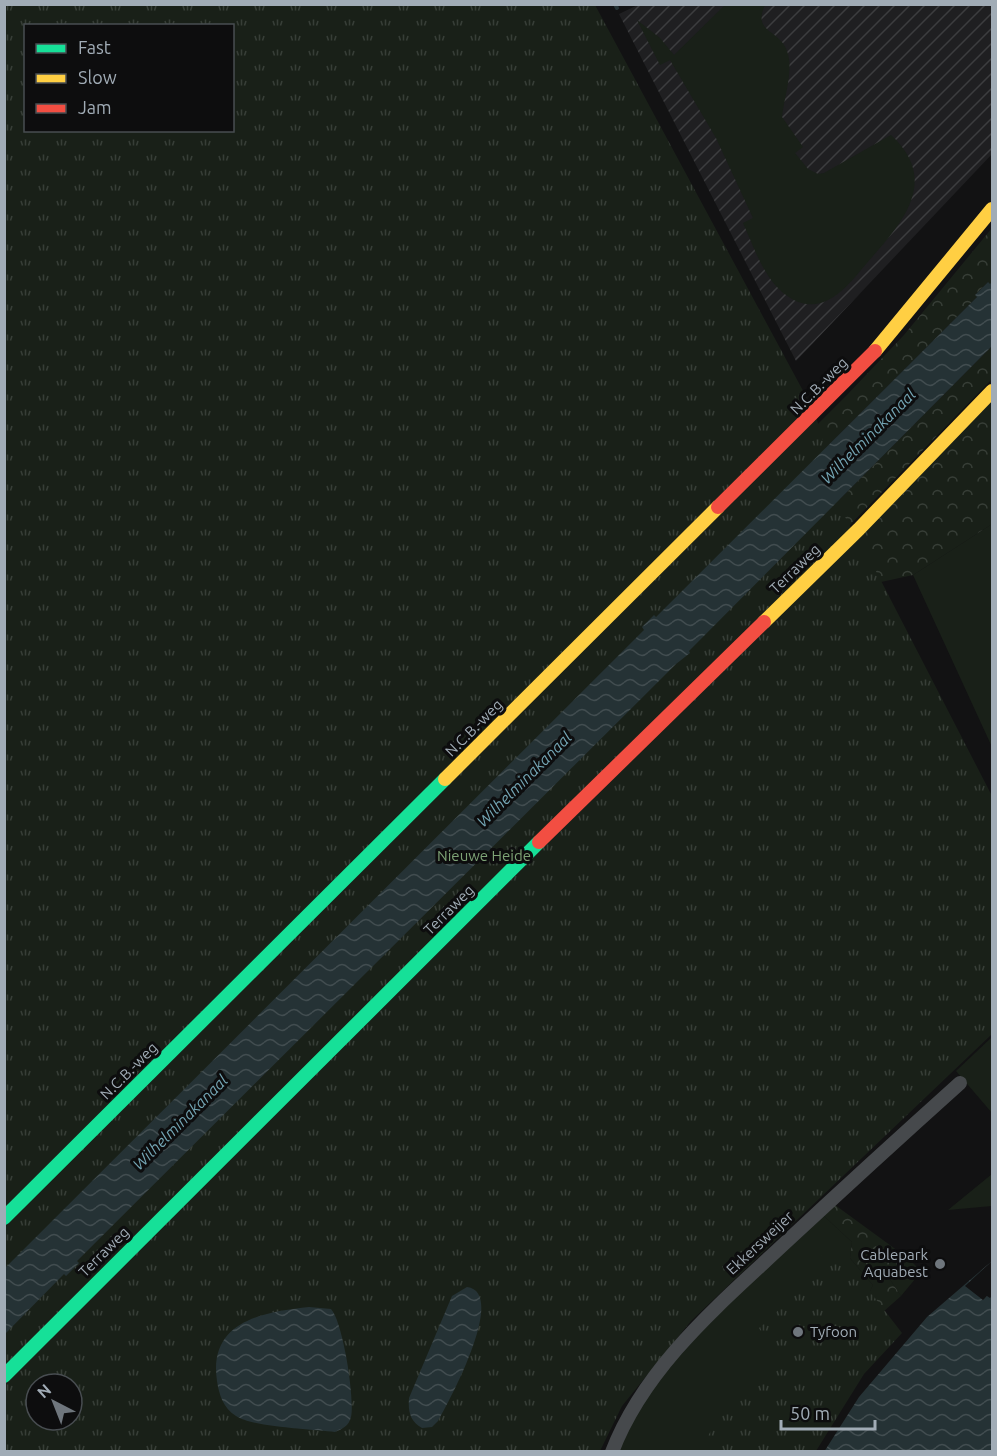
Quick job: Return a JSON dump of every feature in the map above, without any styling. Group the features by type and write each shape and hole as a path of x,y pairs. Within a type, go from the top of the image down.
{"street":[{"name":"N.C.B.-weg","path":"4,1218 887,339 993,209"},
{"name":"Terraweg","path":"4,1376 616,766 859,529 993,391"},
{"name":"Ekkersweijer","path":"612,1452 639,1400 685,1339 766,1260 960,1083"}],"shaded area":[{"path":"640,4 992,5 992,154 796,361 619,14"}],"green space":[{"name":"Nieuwe Heide","path":"5,5 595,5 815,413 845,517 877,573 992,796 992,1034 691,1321 622,1406 600,1451 5,1452"},
{"path":"725,5 765,5 762,14 764,26 783,44 789,58 789,75 782,117 803,147 795,153 808,169 818,174 824,173 891,135 905,151 913,167 915,182 912,198 896,228 848,285 828,300 817,304 805,304 792,299 768,275 743,223 753,218 716,138 670,60 660,65 637,20 660,38 674,55"},
{"path":"992,228 992,282 988,287 988,282 975,295 980,294 653,620 565,676 846,396 904,335"},
{"path":"992,346 992,379 846,529 687,653"},
{"path":"992,399 992,524 913,575 881,582 48,1372"},
{"path":"992,524 992,747 913,575"},
{"path":"992,1037 992,1113 956,1071"},
{"path":"992,1174 992,1206 948,1210"},
{"path":"835,1205 909,1259 889,1278 901,1296 866,1327 859,1315 873,1285 850,1258 852,1242 823,1215"},
{"path":"823,1215 852,1242 850,1258 873,1285 860,1315 756,1451 616,1452 642,1403 682,1352 727,1304"},
{"path":"834,1245 902,1333 864,1374 816,1451 699,1451 724,1409 774,1357 759,1328 812,1279 808,1268"},
{"path":"909,1259 917,1267 916,1278 901,1296 889,1278"}],"water":[{"name":"Wilhelminakanaal","path":"988,282 990,284 992,282 992,346 689,651 690,653 676,664 77,1261 79,1263 66,1276 64,1274 5,1334 5,1268 644,630 642,627 654,615 656,617 977,297 975,295"},
{"path":"992,1261 992,1451 824,1452 859,1397 927,1317"},
{"path":"467,1287 478,1293 481,1307 479,1327 472,1349 438,1421 432,1427 422,1428 411,1416 409,1398 452,1296"},
{"path":"309,1307 331,1309 340,1329 351,1394 352,1408 349,1423 335,1432 255,1423 236,1416 220,1396 216,1361 221,1345 242,1323 274,1312"}],"pier":[{"path":"992,1261 992,1296 990,1298 987,1296 983,1300 965,1286"}],"waterway":[{"path":"615,4 617,8"}],"traffic: fast":[{"path":"4,1218 445,779"},
{"path":"4,1376 539,842"}],"traffic: slow":[{"path":"875,351 992,209"},
{"path":"764,622 859,529 992,391"},
{"path":"445,779 718,507"}],"traffic: jam":[{"path":"718,507 875,351"},
{"path":"539,842 764,622"}],"place":[{"name":"Cablepark Aquabest","path":"940,1264"},
{"name":"Tyfoon","path":"798,1332"}]}
